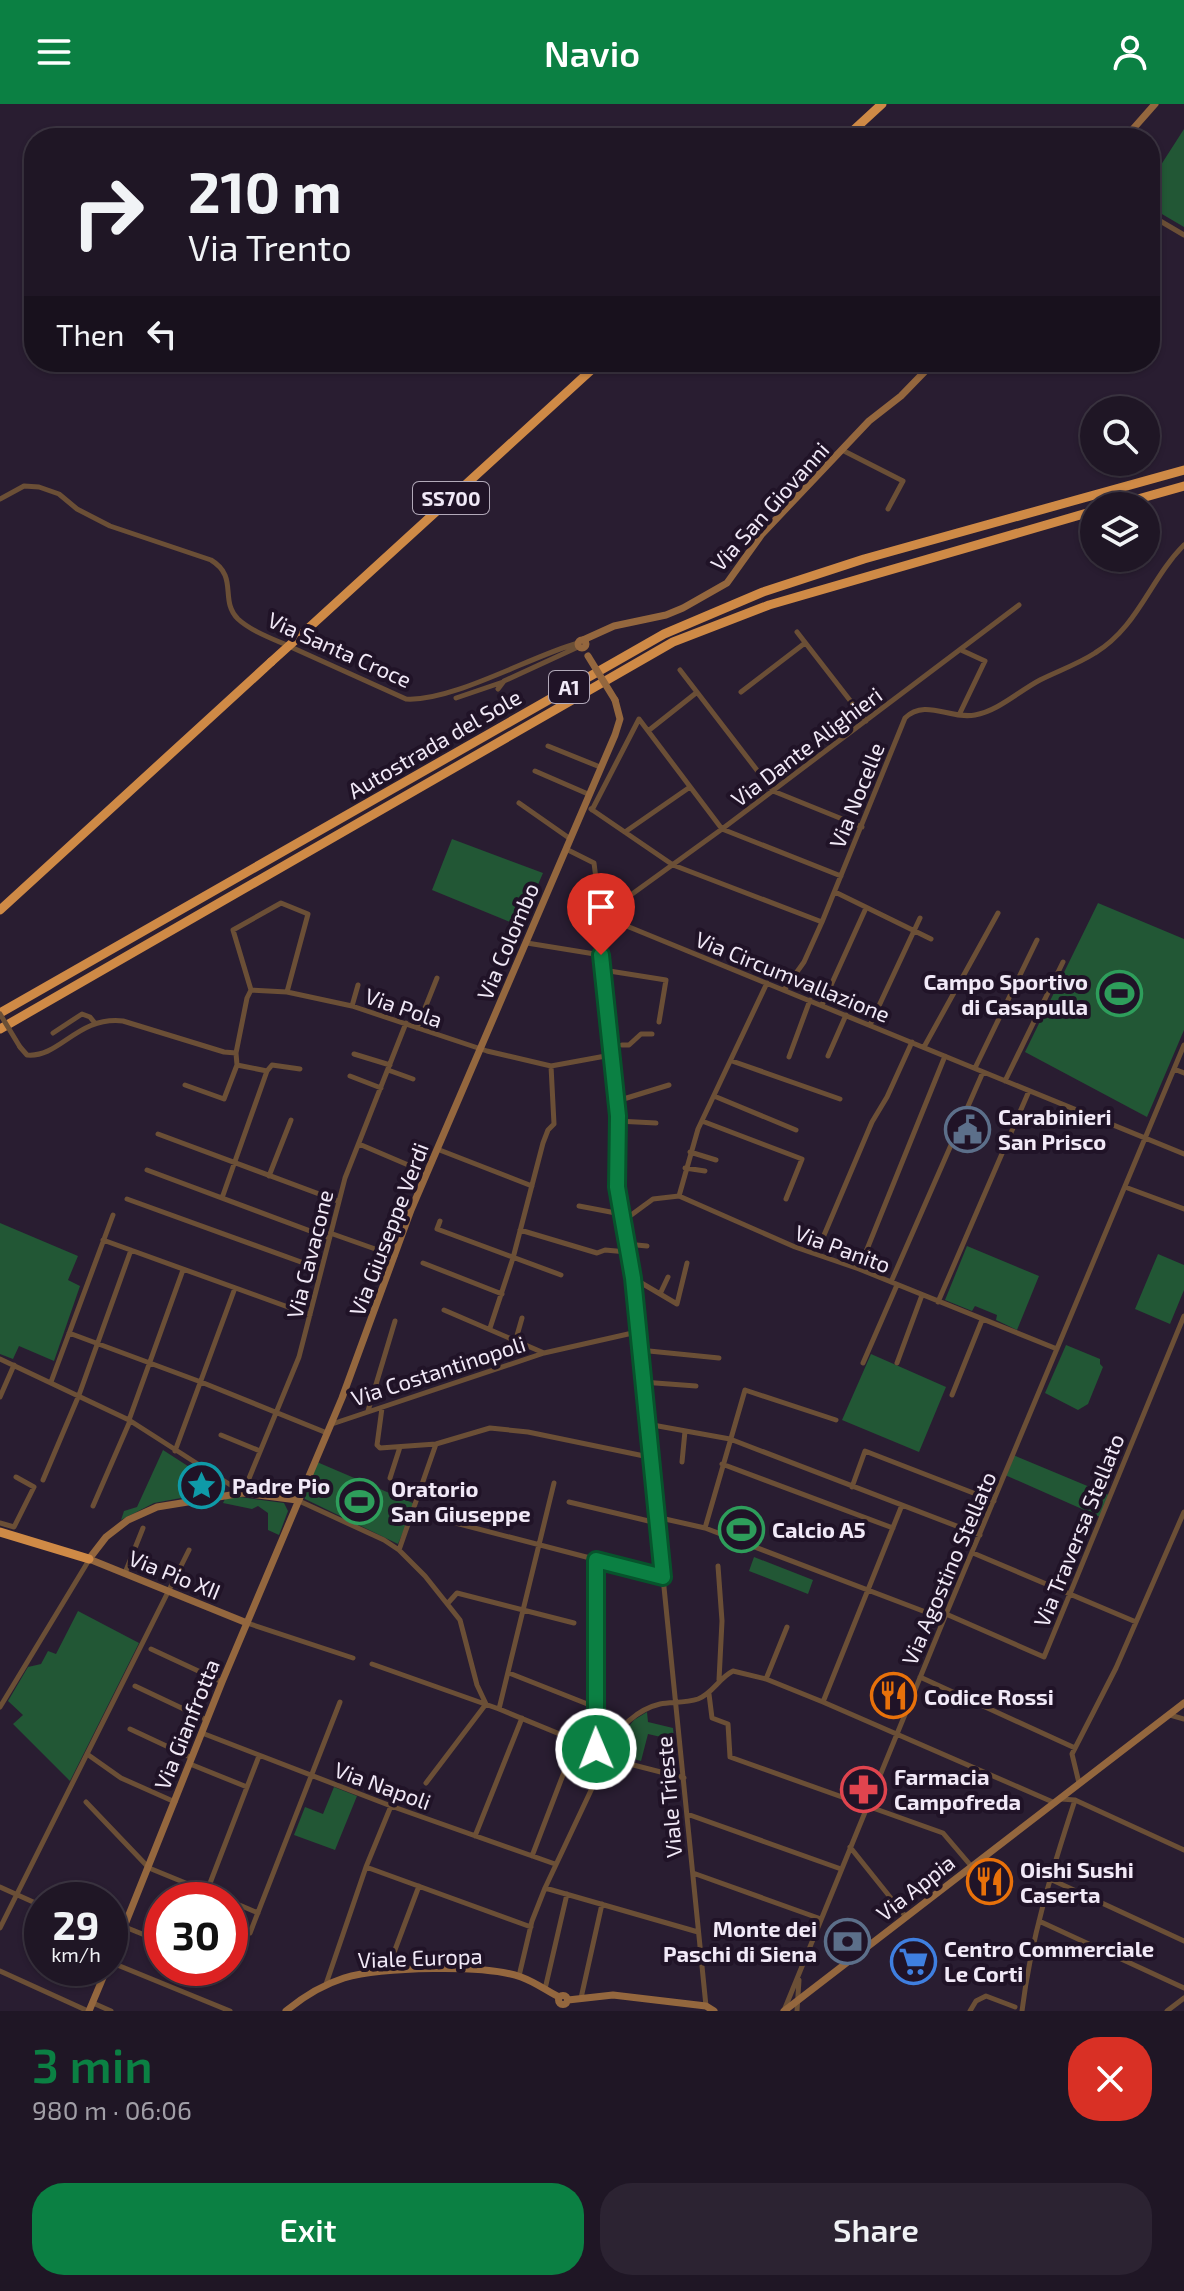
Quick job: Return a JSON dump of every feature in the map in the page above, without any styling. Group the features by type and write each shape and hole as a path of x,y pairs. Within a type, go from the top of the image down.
{"highway":[{"path":"856,128 882,104"},
{"name":"SS700","path":"0,910 589,372"},
{"name":"Autostrada del Sole","path":"0,1013 664,634 763,592 864,559 1184,470"},
{"path":"1160,493 1184,486"},
{"name":"Autostrada del Sole","path":"0,1029 673,642 769,605 1080,515"},
{"path":"0,1532 89,1559"}],"street":[{"path":"1134,128 1155,104"},
{"path":"1160,221 1184,235"},
{"name":"Via San Giovanni","path":"582,645 604,630 675,612 727,583 762,534 869,421 901,396 924,372"},
{"path":"842,450 903,481 888,509"},
{"name":"Via Santa Croce","path":"0,499 24,486 39,487 59,494 77,509 110,526 211,560 227,577 229,604 239,620 267,636 406,699 441,694 582,645"},
{"name":"Via Nocelle","path":"784,990 804,962 822,922 905,718 911,712 922,709 959,715 983,713 1092,655 1122,633 1184,545"},
{"name":"Via Dante Alighieri","path":"610,910 1019,605"},
{"path":"797,632 866,721"},
{"path":"741,692 805,643"},
{"path":"456,698 504,681 582,645 615,700 619,709 619,725 565,848"},
{"path":"959,715 985,661 961,650"},
{"path":"680,670 773,791 862,827"},
{"path":"498,689 504,681"},
{"path":"648,731 696,693"},
{"path":"592,810 639,719 722,829 841,876"},
{"path":"548,746 600,767"},
{"path":"535,771 588,794"},
{"path":"625,832 690,787"},
{"path":"519,803 569,838"},
{"path":"583,803 673,865 822,922"},
{"name":"Viale Trieste","path":"565,848 594,863 600,910 597,917 602,923 601,955 617,1101 617,1187 633,1278 706,2006"},
{"name":"Via Colombo","path":"481,1048 565,848"},
{"path":"835,892 931,939"},
{"path":"185,1085 224,1099 237,1065 236,1053 251,990 233,930 281,903 308,914 287,992"},
{"path":"822,1005 866,908"},
{"path":"600,910 610,910 612,920 602,923"},
{"path":"924,1047 998,913"},
{"path":"870,1025 920,918"},
{"name":"Via Circumvallazione","path":"612,920 1184,1154"},
{"path":"975,1068 1037,940"},
{"path":"527,943 601,955"},
{"path":"1005,1081 1063,962"},
{"path":"603,970 666,980 659,1022"},
{"path":"417,1028 437,978"},
{"path":"579,1206 622,1217 653,1199 679,1196 685,1168 702,1121 767,983"},
{"path":"352,1006 358,985"},
{"name":"Via Pola","path":"251,990 287,992 352,1006 481,1048 551,1066 611,1055"},
{"path":"789,1057 810,1000"},
{"path":"0,1013 27,1055 38,1056 94,1022 107,1019 236,1053"},
{"path":"53,1033 82,1014 94,1022"},
{"path":"828,1056 846,1015"},
{"name":"Via Cavacone","path":"243,1493 299,1357 338,1201 406,1023"},
{"path":"622,1045 629,1045 641,1034 652,1034"},
{"path":"816,1254 872,1122 912,1042"},
{"name":"Via Agostino Stellato","path":"784,2011 1184,1045"},
{"name":"Via Giuseppe Verdi","path":"329,1428 427,1173 481,1048"},
{"path":"354,1054 413,1079"},
{"path":"859,1269 945,1056"},
{"path":"732,1061 840,1099"},
{"path":"237,1065 267,1071"},
{"path":"222,1198 267,1071 272,1065 300,1069"},
{"path":"490,1328 513,1258 543,1143 554,1124 551,1066"},
{"path":"1174,1069 1184,1073"},
{"path":"863,1363 983,1072"},
{"path":"350,1076 381,1088"},
{"path":"617,1101 669,1085"},
{"path":"938,1302 1029,1091"},
{"path":"714,1096 796,1130"},
{"path":"269,1176 291,1120"},
{"path":"617,1121 656,1123"},
{"path":"702,1121 802,1159 786,1199"},
{"path":"158,1134 338,1201"},
{"path":"359,1144 427,1173"},
{"path":"437,1149 532,1186"},
{"path":"690,1152 716,1160"},
{"path":"685,1168 705,1171"},
{"path":"147,1170 395,1256"},
{"path":"1125,1187 1184,1209"},
{"name":"Via Panito","path":"679,1196 738,1224 1057,1349"},
{"path":"127,1199 312,1266"},
{"path":"51,1382 113,1215"},
{"path":"440,1221 437,1229 561,1275"},
{"path":"520,1230 597,1253 605,1250 627,1252"},
{"path":"103,1240 310,1315"},
{"path":"626,1244 647,1246"},
{"path":"43,1480 79,1395 131,1250"},
{"path":"423,1263 502,1294"},
{"path":"633,1278 677,1304 687,1263"},
{"path":"93,1506 129,1420 183,1270"},
{"path":"660,1295 668,1277"},
{"path":"175,1451 235,1288"},
{"path":"897,1363 922,1295"},
{"path":"444,1310 544,1353"},
{"name":"Via Traversa Stellato","path":"945,1616 1044,1657 1184,1316"},
{"path":"516,1339 522,1318"},
{"path":"952,1395 982,1320"},
{"path":"368,1412 395,1321"},
{"name":"Via Costantinopoli","path":"329,1428 544,1353 637,1332"},
{"path":"69,1333 329,1428 297,1500"},
{"path":"639,1350 719,1358"},
{"path":"0,1359 129,1420 243,1493"},
{"path":"0,1397 14,1365"},
{"path":"642,1382 696,1386"},
{"path":"705,1528 745,1390 836,1420"},
{"path":"382,1408 378,1447 436,1444 494,1428 649,1457"},
{"path":"647,1424 730,1439 980,1535"},
{"path":"682,1462 685,1431"},
{"path":"221,1435 260,1451"},
{"path":"399,1550 436,1444"},
{"path":"390,1478 400,1447"},
{"path":"852,1487 865,1451 994,1501"},
{"path":"722,1464 893,1528"},
{"path":"0,1523 14,1527 34,1487 16,1477"},
{"path":"499,1709 554,1483"},
{"path":"0,1707 89,1559 106,1537 141,1513 167,1505 243,1493 297,1500 399,1550 460,1620 477,1685 486,1704"},
{"name":"Via Gianfrotta","path":"128,1920 297,1500"},
{"path":"569,1502 705,1528 945,1616"},
{"path":"823,1702 902,1505"},
{"path":"413,1512 663,1576"},
{"path":"1080,1784 1073,1751 1116,1668 1184,1512"},
{"path":"125,1573 143,1528"},
{"path":"0,1928 189,1550"},
{"path":"973,1553 1136,1622"},
{"name":"Via Pio XII","path":"89,1559 247,1623"},
{"path":"519,1976 545,1888 604,1758 599,1750 595,1707 596,1560"},
{"path":"718,1566 722,1621 719,1681"},
{"path":"448,1603 457,1593 574,1623"},
{"path":"247,1623 353,1658"},
{"path":"766,1679 787,1627"},
{"path":"151,1649 222,1682"},
{"path":"372,1664 486,1704 599,1750"},
{"path":"599,1750 639,1712 709,1694 726,1674 738,1670 823,1702 1057,1801 1075,1800 1183,1848"},
{"path":"509,1673 595,1707"},
{"path":"920,1677 1073,1751"},
{"path":"135,1686 207,1720"},
{"path":"709,1694 712,1718 728,1724 730,1757 943,1833 972,1867"},
{"path":"250,1933 340,1702"},
{"name":"Via Appia","path":"784,2011 1184,1703"},
{"path":"426,1783 486,1704"},
{"path":"1169,1715 1184,1719"},
{"path":"475,1836 522,1718"},
{"path":"130,1729 247,1787"},
{"name":"Via Napoli","path":"202,1733 391,1806 555,1864"},
{"path":"532,1856 576,1741"},
{"path":"87,1754 121,1778 175,1802"},
{"path":"210,1882 259,1756"},
{"path":"610,1759 684,1778"},
{"path":"1022,2011 1039,1921 1075,1800"},
{"path":"86,1802 149,1868 184,1882"},
{"path":"325,1985 391,1806"},
{"path":"687,1814 841,1869"},
{"path":"850,1847 906,1917"},
{"path":"366,1867 531,1927"},
{"path":"693,1873 821,1919"},
{"path":"1050,1879 1184,1941"},
{"path":"387,1971 419,1886"},
{"path":"0,1887 24,1897"},
{"path":"545,1888 698,1932"},
{"path":"560,2011 548,1991 567,1894"},
{"path":"581,1998 602,1904"},
{"path":"248,1909 258,1913"},
{"path":"1039,1921 1184,1988"},
{"path":"797,2011 803,1965"},
{"path":"128,1969 230,2011"},
{"name":"Viale Europa","path":"286,2011 306,1994 325,1985 348,1977 387,1971 463,1970 519,1976 565,2003"},
{"path":"0,1971 90,2008 111,2011"},
{"path":"90,2008 99,1986"},
{"path":"565,2003 613,1995 706,2006 714,2011"},
{"path":"970,2011 976,2001 986,1996 1015,2007"},
{"path":"1167,2011 1184,1998"}],"green space":[{"path":"1184,129 1184,227 1160,213 1160,166"},
{"path":"452,839 543,873 520,926 432,890"},
{"name":"Campo Sportivo di Casapulla","path":"1098,903 1184,939 1184,1030 1147,1117 1025,1052"},
{"path":"0,1223 78,1256 68,1280 80,1286 54,1361 19,1346 13,1359 0,1354"},
{"path":"967,1246 1039,1276 1017,1330 996,1320 997,1315 975,1306 972,1311 945,1300"},
{"path":"1158,1254 1184,1265 1184,1290 1170,1324 1135,1309"},
{"path":"1066,1345 1100,1359 1103,1367 1088,1404 1078,1410 1045,1393"},
{"path":"871,1354 946,1387 919,1452 842,1420"},
{"path":"163,1450 225,1490 199,1496 196,1492 182,1494 181,1498 154,1503 121,1520 124,1511 137,1507"},
{"path":"1013,1455 1109,1495 1100,1517 1005,1475"},
{"name":"Oratorio San Giuseppe","path":"317,1462 415,1504 398,1544 305,1499"},
{"path":"240,1497 284,1503 288,1511 279,1535 268,1530 268,1513 258,1506 252,1509 223,1503 225,1499"},
{"name":"Calcio A5","path":"727,1516 759,1528 754,1542 722,1530"},
{"path":"754,1557 813,1580 808,1594 749,1571"},
{"path":"78,1611 139,1643 70,1781 13,1724 23,1715 8,1701 28,1667 41,1664 48,1651 56,1654"},
{"path":"647,1712 648,1722 673,1728 674,1740 648,1734 641,1761 609,1750 634,1720"},
{"path":"334,1787 357,1796 335,1850 294,1835 305,1807 323,1814"}],"place":[{"name":"Campo Sportivo di Casapulla","path":"1119,994"},
{"name":"Carabinieri San Prisco","path":"967,1129"},
{"name":"Padre Pio","path":"201,1485"},
{"name":"Oratorio San Giuseppe","path":"360,1501"},
{"name":"Calcio A5","path":"741,1529"},
{"name":"Codice Rossi","path":"893,1696"},
{"name":"Farmacia Campofreda","path":"863,1789"},
{"name":"Oishi Sushi Caserta","path":"989,1882"},
{"name":"Monte dei Paschi di Siena","path":"848,1941"},
{"name":"Centro Commerciale Le Corti","path":"913,1961"}],"route":[{"path":"596,1749 596,1560 663,1577 639,1363 633,1278 618,1200 618,1116 601,955"}]}
